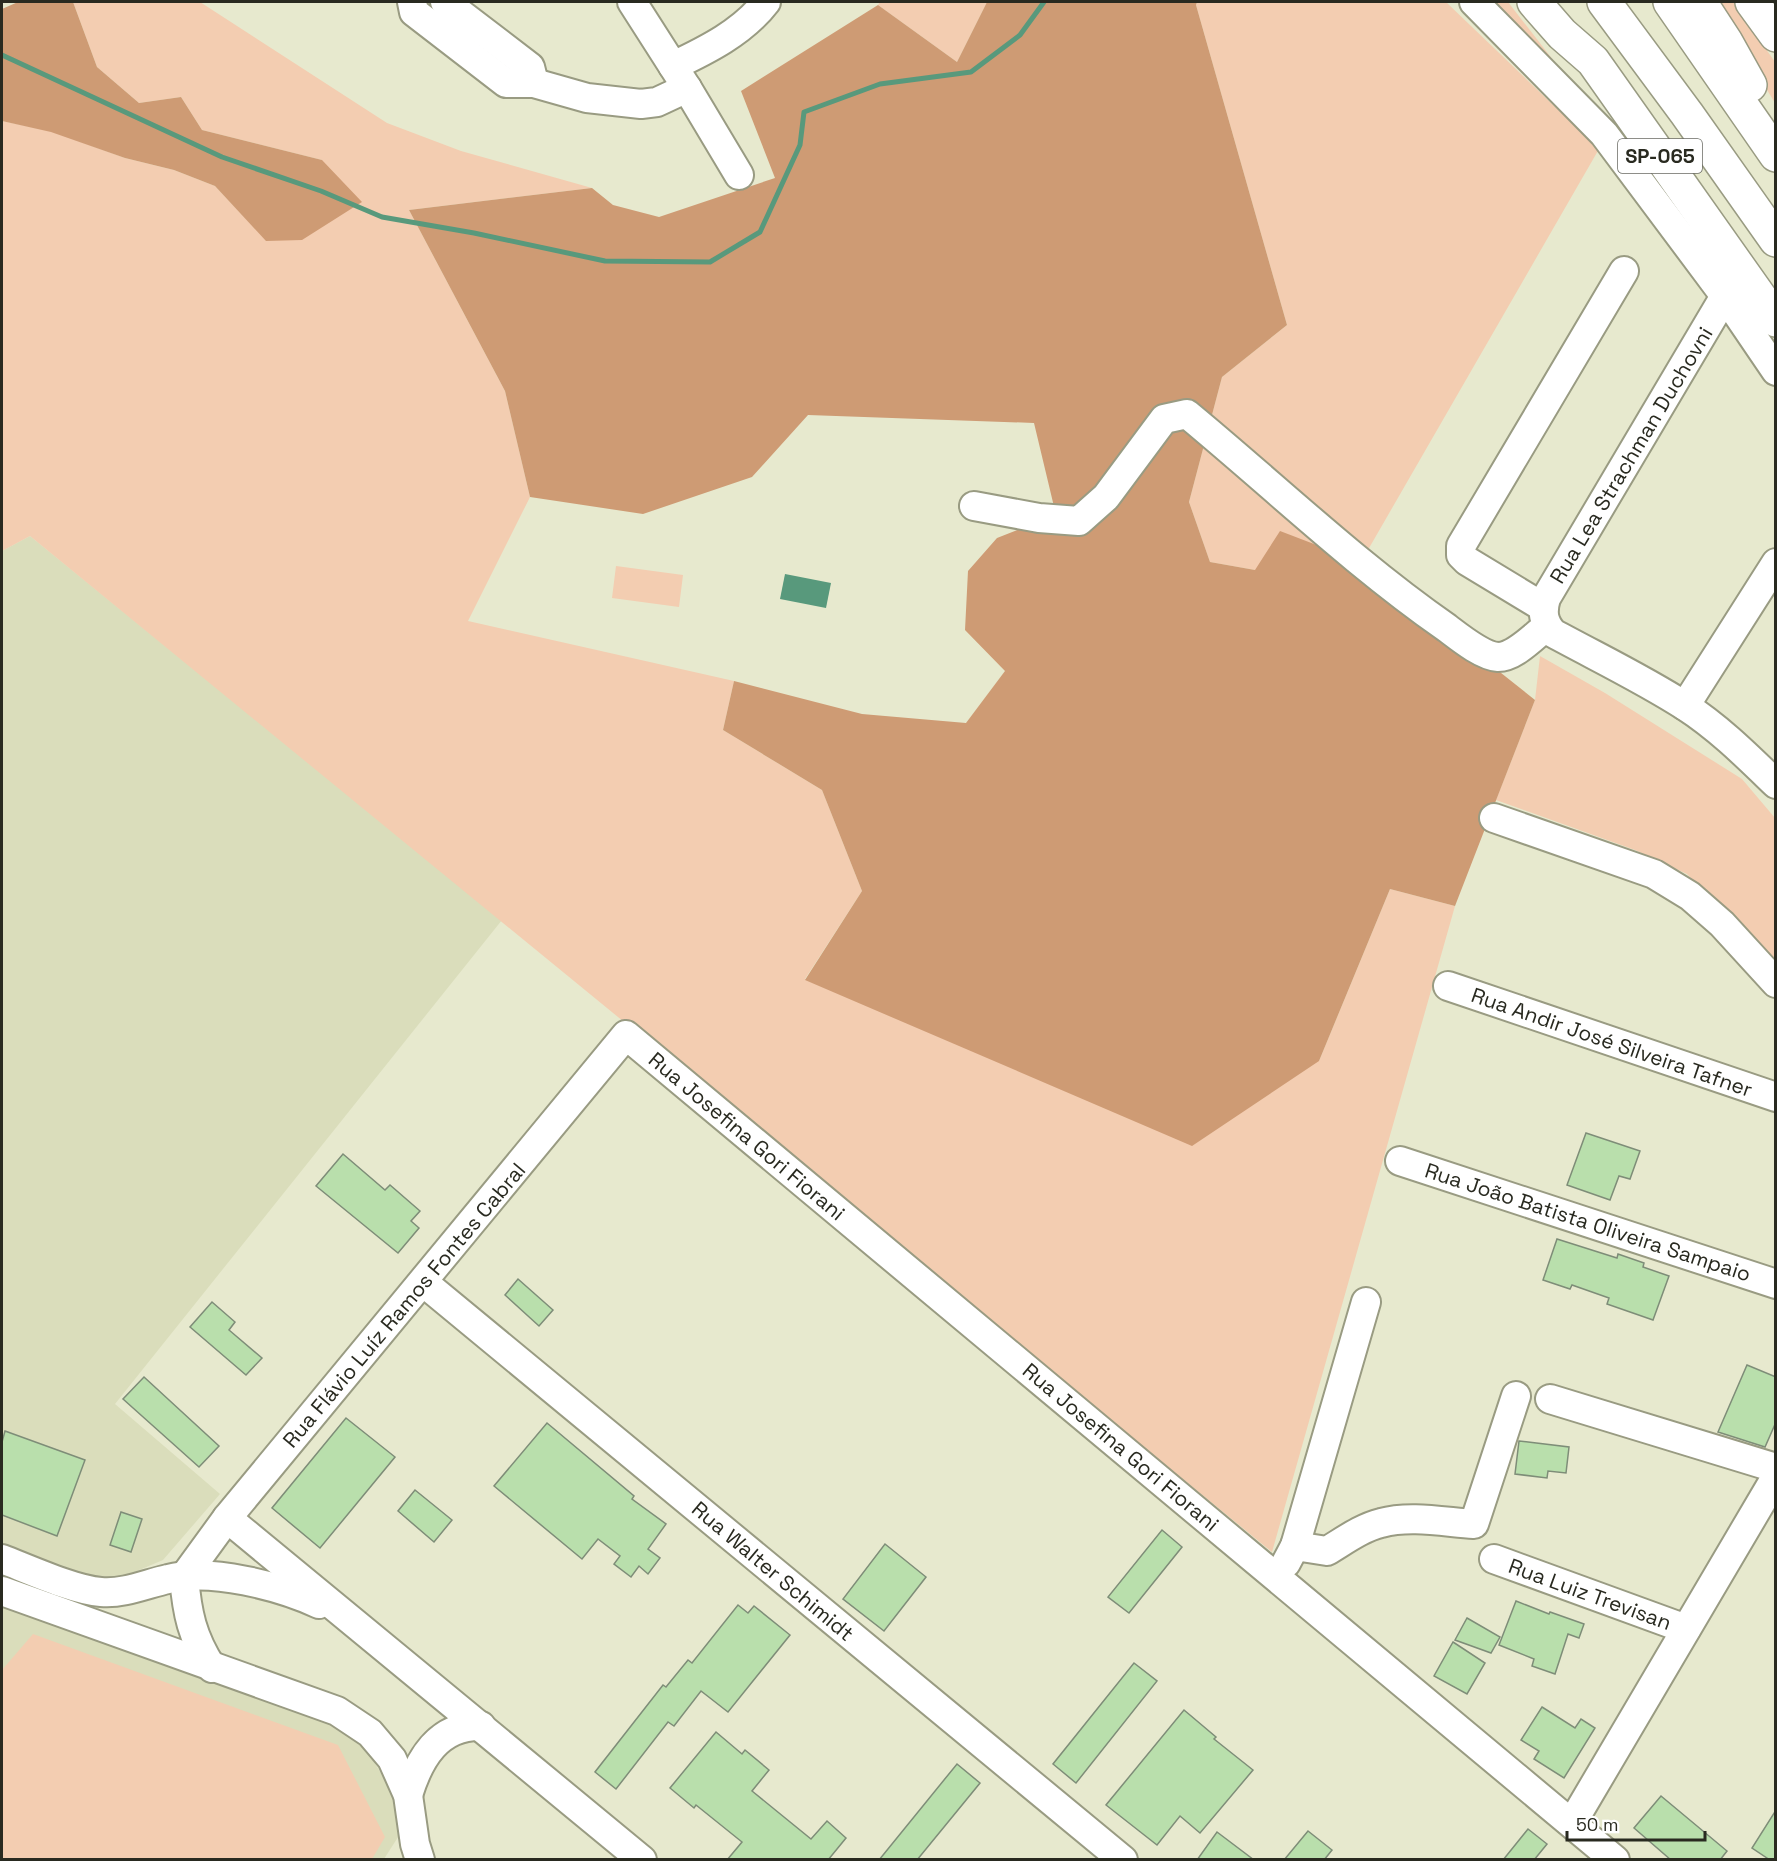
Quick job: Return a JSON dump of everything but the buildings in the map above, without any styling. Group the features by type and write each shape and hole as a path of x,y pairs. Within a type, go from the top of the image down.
{"highway":[{"name":"SP-065","path":"1534,2 1562,34 1593,61 1776,320"},
{"path":"1551,2 1593,61"},
{"name":"SP-065","path":"1604,2 1776,240"},
{"path":"1670,2 1776,154"},
{"path":"1700,2 1726,42 1776,131"},
{"path":"1752,2 1776,35"}],"street":[{"path":"412,2 414,12 506,83 534,83 587,98 641,104 657,102 700,53 744,26 766,2"},
{"path":"445,2 530,67 534,83"},
{"path":"632,2 739,175"},
{"path":"1474,2 1604,134 1725,296 1776,371"},
{"path":"1624,271 1461,546 1461,555 1545,617 1553,633 1685,706 1731,740 1776,784"},
{"name":"Rua Lea Strachman Duchovni","path":"1545,617 1546,598 1725,296"},
{"path":"974,506 1039,519 1079,521 1106,497 1164,419 1187,414 1361,562 1472,646 1495,657 1504,656 1519,649 1545,617"},
{"path":"1685,706 1776,563"},
{"path":"1494,818 1654,874 1690,896 1722,924 1776,983"},
{"name":"Rua Andir José Silveira Tafner","path":"1448,986 1776,1097"},
{"name":"Rua Flávio Luíz Ramos Fontes Cabral","path":"184,1577 228,1518 626,1035"},
{"name":"Rua Josefina Gori Fiorani","path":"626,1035 1614,1860"},
{"name":"Rua João Batista Oliveira Sampaio","path":"1400,1161 1776,1284"},
{"name":"Rua Walter Schimidt","path":"423,1282 1123,1860"},
{"path":"1279,1579 1295,1546 1366,1302"},
{"path":"1295,1546 1327,1551 1361,1530 1380,1523 1400,1520 1474,1524 1516,1396"},
{"path":"1550,1399 1776,1468"},
{"path":"1572,1823 1776,1477"},
{"path":"228,1518 642,1860"},
{"path":"2,1559 77,1587 101,1592 125,1590 169,1578 231,1578 273,1587 346,1616"},
{"name":"Rua Luiz Trevisan","path":"1494,1559 1686,1629"},
{"path":"184,1577 191,1624 199,1648 212,1668"},
{"path":"2,1591 337,1711 370,1732 392,1759 408,1795 414,1855"},
{"path":"408,1795 415,1772 437,1741 466,1725 481,1726"}],"shaded area":[{"path":"18,2 73,2 97,67 139,103 181,97 202,130 322,160 362,202 302,240 266,241 215,186 174,170 125,158 51,132 2,121 2,9"},
{"path":"73,2 200,2 387,123 461,151 592,188 409,210 505,391 530,497 468,621 734,681 723,730 822,790 862,891 805,979 1319,1061 1390,889 1455,906 1272,1552 30,536 2,551 2,121 51,131 125,158 174,170 215,186 266,240 322,160 202,130 181,97 139,103 97,67"},
{"path":"880,2 987,2 957,62 878,5"},
{"path":"987,2 1197,2 1287,325 1222,377 1189,502 1210,562 1255,570 1280,531 1361,562 1535,700 1455,906 1390,889 1319,1061 1192,1146 805,980 862,891 822,790 723,730 734,681 862,714 966,723 1005,671 965,630 968,571 997,538 1056,515 1034,423 808,415 752,477 643,514 530,497 505,391 409,210 592,188 613,205 659,217 775,178 741,91 878,5 957,62"},
{"path":"1197,2 1446,2 1599,149 1361,562 1255,570 1210,562 1189,502 1222,377 1287,325"},
{"path":"1491,2 1508,2 1553,60 1554,71"},
{"path":"1714,2 1733,2 1775,62 1775,103"},
{"path":"30,536 502,920 115,1404 220,1494 163,1560 103,1582 95,1637 330,1723 365,1747 390,1788 400,1834 384,1859 2,1860 2,551"},
{"path":"616,566 683,575 679,607 612,598"},
{"path":"785,574 831,583 826,608 780,599"},
{"path":"1540,656 1605,693 1742,779 1775,818 1775,968 1687,874 1635,850 1496,800 1535,700"},
{"path":"33,1634 338,1745 385,1837 372,1859 2,1859 2,1670"}],"waterway":[{"path":"2,55 222,157 321,191 382,217 474,233 605,261 710,262 760,232 800,145 804,112 880,84 971,72 1020,35 1044,2"}]}
